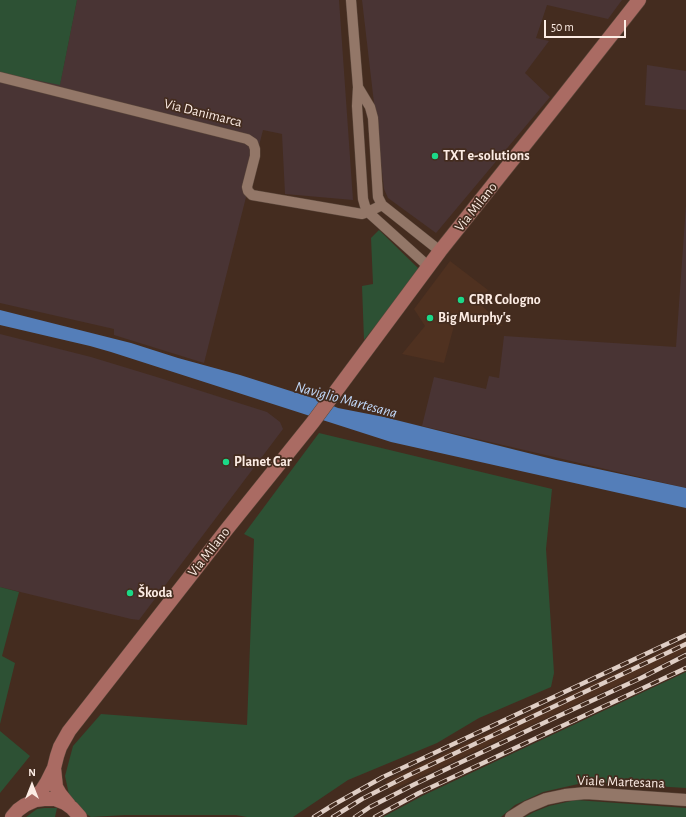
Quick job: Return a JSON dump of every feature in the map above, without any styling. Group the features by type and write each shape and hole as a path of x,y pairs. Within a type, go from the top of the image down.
{"main road":[{"name":"Via Milano","path":"32,801 42,790 54,768 60,747 69,731 313,422 440,251 639,0"},
{"name":"Via Milano","path":"54,768 56,787 68,805 80,817"},
{"path":"12,817 21,807 32,801 44,798 52,799 68,805"}],"street":[{"path":"351,0 358,87 357,106 363,199 365,206 368,212 429,267"},
{"name":"Via Danimarca","path":"0,77 248,139 253,143 256,149 247,187 248,191 252,195 362,214 368,212"},
{"path":"358,87 370,107 373,118 378,197 382,205 440,251"},
{"path":"368,212 382,205"},
{"name":"Viale Martesana","path":"511,817 527,807 546,799 565,795 586,793 686,800"}],"shaded area":[{"path":"77,0 339,0 353,200 285,194 282,134 263,130 204,363 114,335 114,329 0,303 0,73 60,84"},
{"path":"362,0 622,0 608,19 547,5 536,38 549,41 525,73 550,97 436,233 388,198 384,189"},
{"path":"647,65 686,71 686,110 645,105"},
{"path":"686,205 686,488 422,426 434,377 486,389 489,376 499,378 504,336 676,347"},
{"path":"450,261 488,290 479,303 503,326 455,322 444,363 402,354 425,326 414,309"},
{"path":"0,334 91,357 160,378 267,412 280,422 283,429 139,620 0,587"},
{"path":"686,640 686,651 658,666 390,791 385,781"}],"green space":[{"path":"0,0 77,0 60,85 0,73"},
{"path":"379,230 418,268 416,275 364,340 362,286 373,284 371,238"},
{"path":"319,433 552,489 546,549 554,673 551,687 479,718 437,743 348,780 293,817 247,817 236,815 125,815 91,817 71,804 65,776 73,746 101,714 247,725 254,539 244,534"},
{"path":"0,587 19,592 2,656 15,663 0,724"},
{"path":"686,672 686,788 587,782 543,792 515,805 501,817 383,817 422,796"},
{"path":"0,731 30,756 0,793"},
{"path":"576,800 686,808 686,817 525,817 549,806"},
{"path":"57,808 55,817 26,817 37,809"}],"water":[{"path":"0,310 131,343 240,375 319,400 338,408 384,417 556,460 686,488 686,508 391,442 111,352 0,325"}],"railway":[{"path":"314,817 383,777 686,635"},
{"path":"333,817 362,799 409,775 686,644"},
{"path":"355,817 370,807 415,784 641,678 686,655"},
{"path":"375,817 419,793 686,668"}],"place":[{"name":"TXT e-solutions","path":"435,156"},
{"name":"CRR Cologno","path":"461,300"},
{"name":"Big Murphy's","path":"430,318"},
{"name":"Planet Car","path":"226,462"},
{"name":"Škoda","path":"130,593"}],"water label":[{"name":"Naviglio Martesana","path":"346,400"}]}
